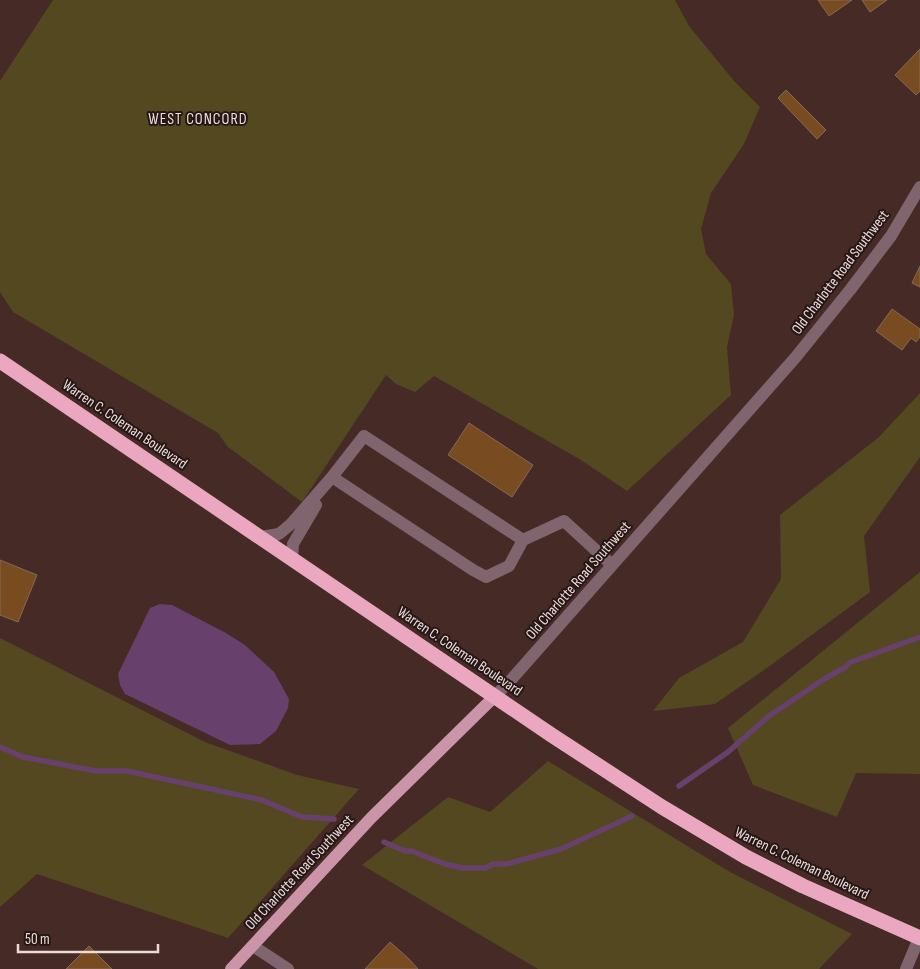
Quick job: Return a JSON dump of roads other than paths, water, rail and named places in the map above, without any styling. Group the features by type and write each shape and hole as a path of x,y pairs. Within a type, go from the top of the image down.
{"highway":[{"name":"Warren C. Coleman Boulevard","path":"0,360 553,736 662,807 746,857 804,886 920,938"}],"main road":[{"name":"Old Charlotte Road Southwest","path":"231,969 371,818 495,696"}],"street":[{"name":"Old Charlotte Road Southwest","path":"495,696 517,674 795,358 891,236 920,187"},
{"path":"261,537 279,534 291,524 364,436 523,540"},
{"path":"332,476 486,577 509,566 523,540 564,520 612,566"},
{"path":"292,559 293,544 332,476"},
{"path":"906,969 920,938"},
{"path":"253,946 288,969"}],"waterway":[{"path":"679,786 728,752 769,716 851,662 920,637"},
{"path":"0,747 23,757 96,771 127,771 262,800 302,817 334,819"},
{"path":"384,842 445,864 462,868 486,868 493,864 507,864 561,849 632,816"}],"district":[{"name":"WEST CONCORD","path":"198,118"}]}
